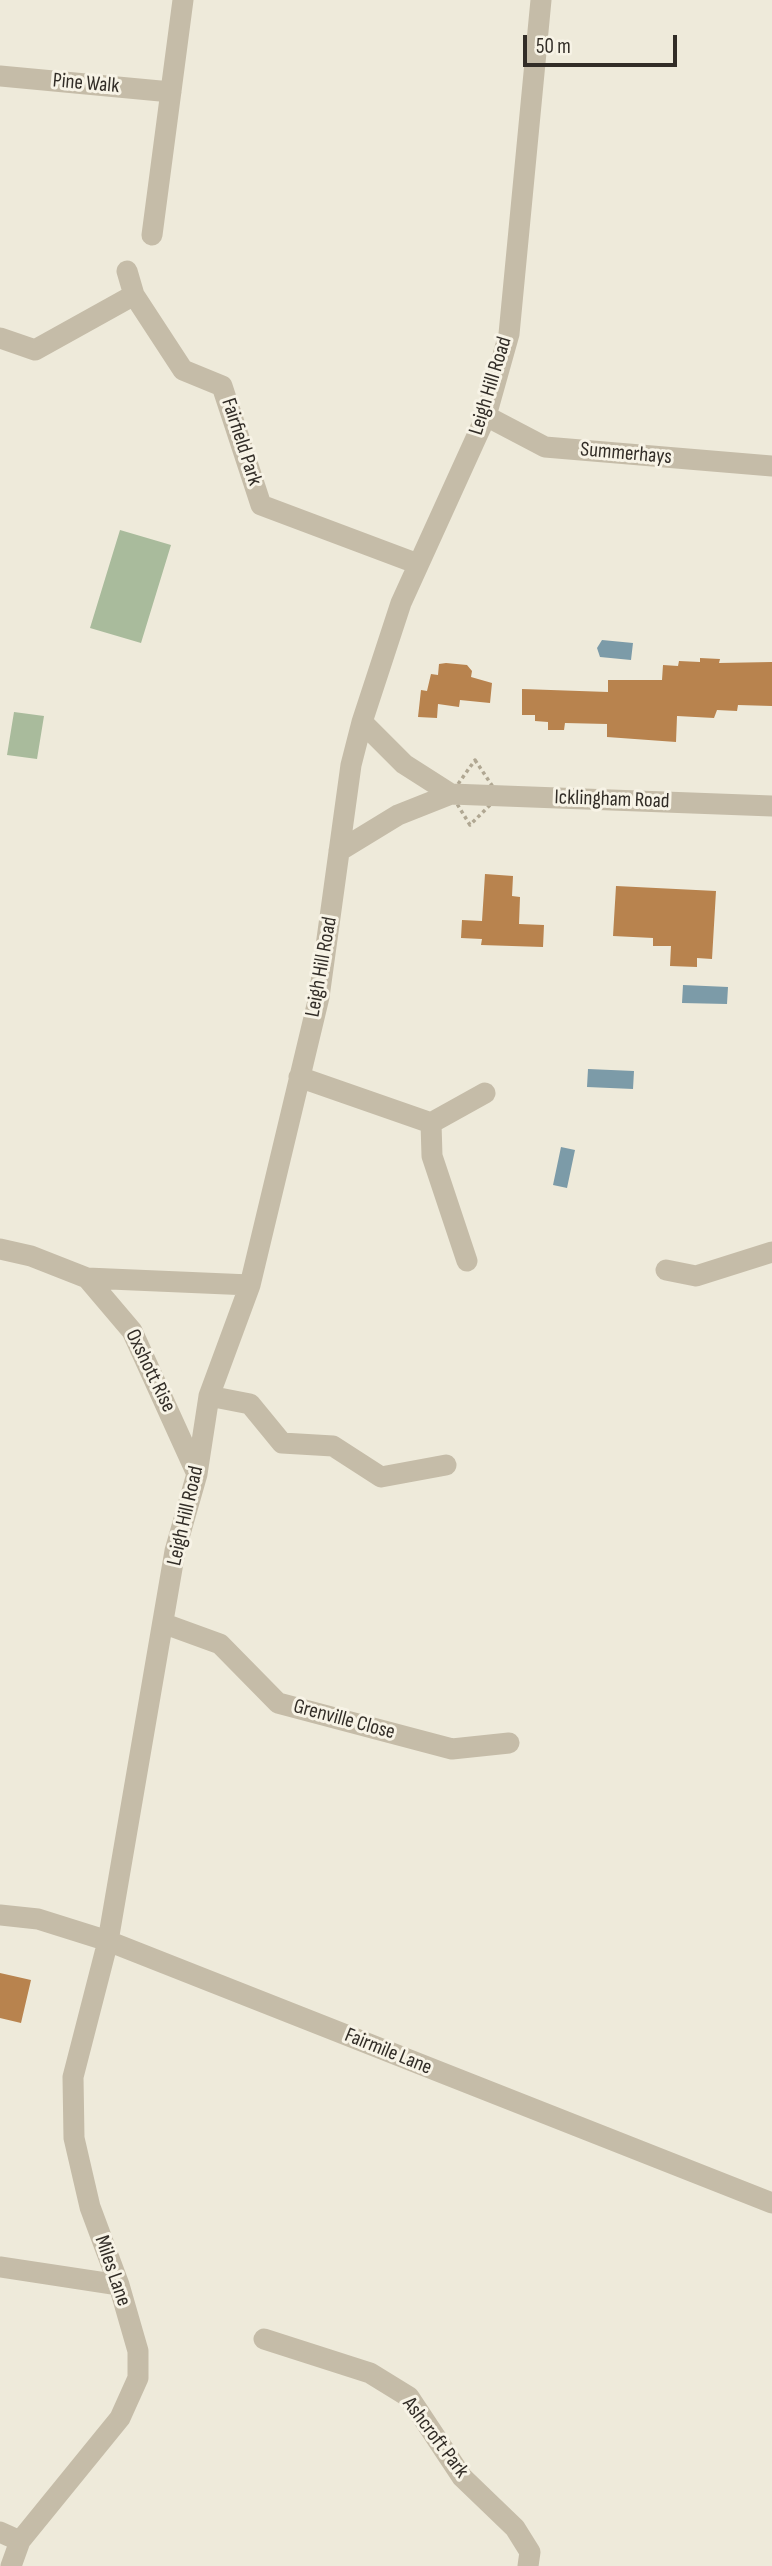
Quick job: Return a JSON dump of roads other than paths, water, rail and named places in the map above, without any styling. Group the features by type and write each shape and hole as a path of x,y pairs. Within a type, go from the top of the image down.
{"street":[{"path":"152,235 183,0"},
{"name":"Leigh Hill Road","path":"108,1941 165,1624 175,1551 197,1474 209,1396 250,1285 319,997 351,765 385,644 418,564 486,416 509,334 541,0"},
{"name":"Pine Walk","path":"0,76 171,92"},
{"name":"Fairfield Park","path":"127,271 134,295 183,370 222,386 261,505 418,564"},
{"path":"0,338 35,350 134,295"},
{"name":"Summerhays","path":"486,416 545,447 772,466"},
{"name":"Icklingham Road","path":"362,722 404,764 452,794"},
{"name":"Icklingham Road","path":"339,851 398,815 452,794 772,806"},
{"path":"299,1077 431,1123 485,1093"},
{"path":"431,1123 432,1156 467,1261"},
{"name":"Oxshott Rise","path":"0,1249 32,1256 88,1278 250,1285"},
{"path":"666,1270 696,1276 772,1252"},
{"name":"Oxshott Rise","path":"88,1278 132,1331 197,1474"},
{"path":"209,1396 250,1404 282,1443 333,1446 381,1477 446,1465"},
{"name":"Grenville Close","path":"165,1624 220,1644 278,1703 453,1749 509,1743"},
{"name":"Fairmile Lane","path":"0,1915 38,1919 108,1941 772,2203"},
{"name":"Miles Lane","path":"12,2566 20,2541 120,2418 138,2378 138,2351 119,2285 90,2207 74,2138 73,2077 108,1941"},
{"path":"0,2267 119,2285"},
{"name":"Ashcroft Park","path":"264,2339 370,2373 409,2397 463,2477 515,2528 530,2553 528,2566"},
{"path":"0,2532 20,2541"}],"water":[{"path":"602,640 633,643 631,660 600,657 597,648"},
{"path":"683,985 728,987 727,1004 682,1003"},
{"path":"588,1069 634,1071 633,1089 587,1087"},
{"path":"561,1147 575,1150 567,1188 553,1185"}]}
